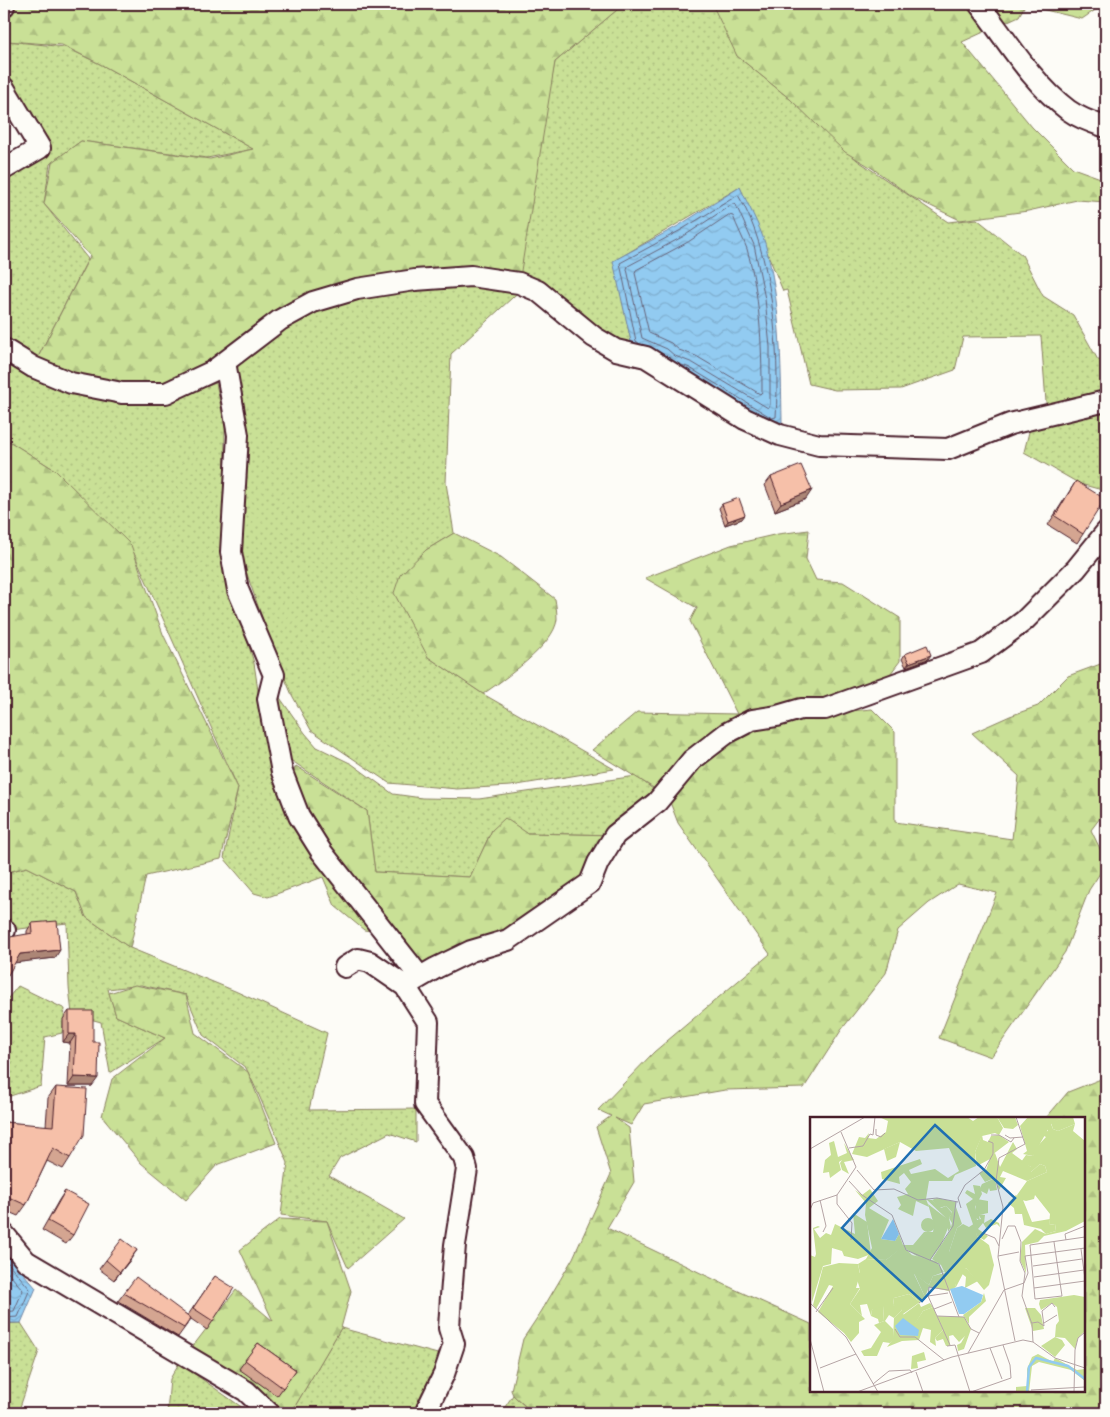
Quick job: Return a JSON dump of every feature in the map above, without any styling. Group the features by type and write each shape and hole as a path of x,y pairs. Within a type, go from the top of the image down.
{"street":[{"path":"979,4 1042,87 1069,111 1092,123 1106,127"},
{"path":"4,88 40,148 4,169"},
{"path":"4,349 33,367 71,383 122,393 166,393 213,371 280,320 313,302 357,289 415,280 471,276 520,283 538,291 594,337 616,350 646,357 745,419 780,435 819,445 948,449 1010,424 1106,401"},
{"path":"225,362 238,435 231,552 238,590 274,675 268,699 282,772 299,816 321,851 413,982 428,1022 425,1104 464,1158 468,1169 455,1245 449,1328 454,1344 444,1374 426,1409 427,1413"},
{"path":"413,982 436,968 471,951 508,940 590,883 598,863 615,835 657,802 692,760 727,733 752,720 777,716 801,708 822,710 981,653 1024,621 1076,569 1106,532"},
{"path":"345,967 358,959 370,962 413,982"},
{"path":"4,1234 26,1261 246,1391 269,1413"}],"green space":[{"path":"9,4 624,4 555,62 519,283 398,275 313,303 166,393 33,367 90,256 44,204 52,162 81,141 210,159 253,149 62,45 7,41"},
{"path":"624,4 720,4 737,56 790,99 857,160 948,222 977,219 1022,255 1043,296 1073,315 1098,360 1106,361 1106,491 1080,484 1024,452 1030,428 1047,415 1041,336 963,337 955,370 901,389 835,390 809,384 787,290 783,291 740,187 614,261 632,346 594,337 525,286 451,354 446,483 454,533 426,550 428,657 483,694 614,769 511,786 457,789 389,783 311,730 292,695 275,655 240,554 249,449 225,362 331,296 515,273 555,62"},
{"path":"714,4 1104,4 1082,19 1025,5 1019,16 962,42 1032,127 1073,168 1106,180 1106,202 1077,200 1028,211 960,220 912,197 872,168 845,152 790,99 737,56 713,6"},
{"path":"7,41 65,47 100,64 253,149 207,158 81,141 50,164 44,204 88,259 35,363 4,348 4,174 50,149 4,77 4,54"},
{"path":"4,351 42,381 105,401 166,401 216,383 225,427 224,563 254,663 262,718 282,772 386,933 364,930 335,906 323,877 268,897 254,893 224,858 238,788 133,551 55,470 4,438"},
{"path":"4,438 55,470 131,545 163,634 238,788 221,859 146,876 130,948 86,917 76,892 27,867 4,873"},
{"path":"809,530 806,559 816,580 843,582 900,618 900,661 878,690 760,719 872,709 895,732 895,822 1012,839 1019,776 972,733 1038,706 1068,676 1106,662 1106,810 1091,830 1106,864 1089,890 1065,952 991,1057 939,1038 997,893 958,884 929,903 898,930 886,973 842,1029 804,1088 725,1090 644,1104 631,1125 615,1118 629,1128 634,1182 607,1228 810,1324 810,1392 1085,1392 1085,1117 1047,1117 1068,1092 1106,1077 1106,1413 533,1413 513,1395 511,1390 523,1339 573,1258 611,1174 596,1127 611,1116 598,1110 654,1052 770,954 678,823 668,797 592,750 637,712 737,714 690,621 697,608 645,578 731,545 778,534"},
{"path":"454,533 501,557 555,599 557,619 554,629 547,640 527,661 483,694 428,657 394,593 400,575 426,550"},
{"path":"278,695 317,747 352,764 393,794 422,798 479,799 636,776 662,796 615,835 527,833 492,830 470,877 375,872 367,811 286,757 275,703"},
{"path":"296,766 367,811 375,872 470,877 492,830 505,818 527,833 615,835 590,883 518,932 420,977 287,785"},
{"path":"27,867 76,892 86,917 130,948 235,991 327,1033 309,1110 416,1109 416,1142 389,1133 340,1158 329,1176 404,1219 348,1268 327,1221 281,1215 288,1163 258,1093 246,1068 203,1035 186,995 141,985 108,989 116,1016 165,1038 110,1073 101,1022 72,1014 69,987 67,923 4,931 4,873"},
{"path":"135,985 186,995 195,1033 248,1072 276,1143 217,1165 186,1200 141,1163 102,1116 112,1079 165,1038 116,1016 109,993"},
{"path":"18,986 65,1009 62,1033 45,1037 41,1086 4,1098 4,1003"},
{"path":"280,1219 327,1221 351,1291 341,1328 291,1413 276,1413 190,1350 236,1290 273,1321 240,1250"},
{"path":"21,1323 39,1351 18,1413 4,1413 4,1324"},
{"path":"341,1328 445,1356 419,1413 291,1413"},
{"path":"179,1363 250,1413 167,1413 170,1379"},
{"path":"513,1395 532,1413 501,1413"}],"water":[{"path":"740,187 765,243 774,287 779,332 782,422 772,424 632,346 613,261 678,226"},
{"path":"4,1251 36,1288 21,1323 4,1323"}],"building":[{"path":"801,465 812,490 781,503 771,477"},
{"path":"1076,481 1105,499 1083,534 1055,516"},
{"path":"739,498 745,515 728,521 722,504"},
{"path":"927,645 931,655 909,663 905,654"},
{"path":"57,921 60,950 20,954 4,982 4,938 33,933 32,923"},
{"path":"69,1011 93,1011 93,1042 99,1042 98,1078 74,1077 76,1034 69,1034"},
{"path":"56,1087 87,1089 84,1135 70,1158 53,1148 26,1205 4,1195 4,1122 53,1126"},
{"path":"65,1191 89,1204 73,1235 48,1221"},
{"path":"122,1239 137,1250 120,1272 106,1260"},
{"path":"215,1276 234,1288 213,1321 193,1308"},
{"path":"136,1277 191,1318 184,1328 124,1293"},
{"path":"258,1343 296,1370 283,1388 245,1360"},
{"path":"4,1378 8,1378 4,1401"}]}
